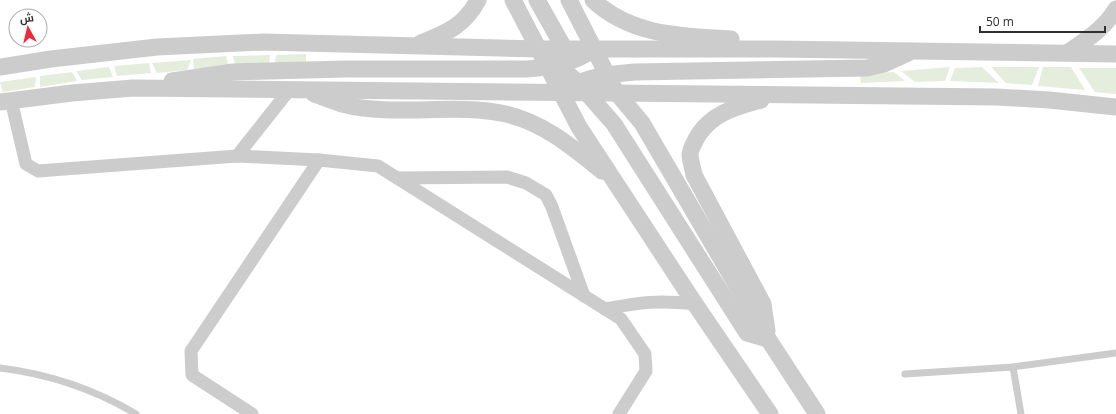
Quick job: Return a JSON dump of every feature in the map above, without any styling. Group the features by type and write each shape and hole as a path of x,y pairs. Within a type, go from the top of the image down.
{"street":[{"path":"413,46 447,33 458,26 467,17 478,0"},
{"path":"513,0 538,49 561,61"},
{"path":"537,0 561,61 561,92 579,127 695,304 770,414"},
{"path":"569,0 593,50 616,92 642,123 768,339 817,414"},
{"path":"593,0 615,17 648,30 680,36 746,40 776,49"},
{"path":"1067,53 1100,30 1116,9"},
{"path":"0,67 104,52 210,43 309,42 538,49 561,61 584,85 614,124 747,333 768,339"},
{"path":"133,88 199,76 233,72 346,69 527,69 561,61 593,50 776,49 1116,54"},
{"path":"619,414 646,371 645,354 620,319 378,166 319,160 237,156 38,171 26,164 5,101 133,88 561,92 584,85 606,75 635,72 867,68 884,64 911,51"},
{"path":"584,85 616,92 997,98 1048,100 1116,107"},
{"path":"237,156 296,89"},
{"path":"296,89 343,104 363,107 477,109 507,114 536,125 563,140 614,181"},
{"path":"768,339 763,304 694,175 690,153 700,132 716,116 730,109 776,95"},
{"path":"252,414 192,375 191,351 319,160"},
{"path":"397,178 507,177 526,183 546,195 552,207 584,296"},
{"path":"605,309 646,301 667,301 695,304"}],"lane":[{"path":"905,374 1013,367 1116,353"},
{"path":"1013,367 1022,414"},
{"path":"0,368 45,376 71,384 96,393 136,414"}],"green space":[{"path":"306,54 306,62 275,63 276,55"},
{"path":"270,55 269,64 235,66 233,56"},
{"path":"226,56 229,67 194,69 193,59"},
{"path":"191,60 187,70 157,73 152,63"},
{"path":"149,63 151,73 117,76 114,66"},
{"path":"109,67 113,77 82,80 76,71"},
{"path":"950,67 945,81 915,82 901,71"},
{"path":"982,67 999,83 950,81 955,68"},
{"path":"991,67 1039,67 1032,85 1006,83"},
{"path":"1043,67 1071,67 1085,90 1038,86"},
{"path":"1079,68 1116,68 1116,94 1095,92"},
{"path":"72,72 77,81 40,87 40,76"},
{"path":"894,72 905,81 861,83 860,74"},
{"path":"36,77 35,87 3,92 0,82"}]}
